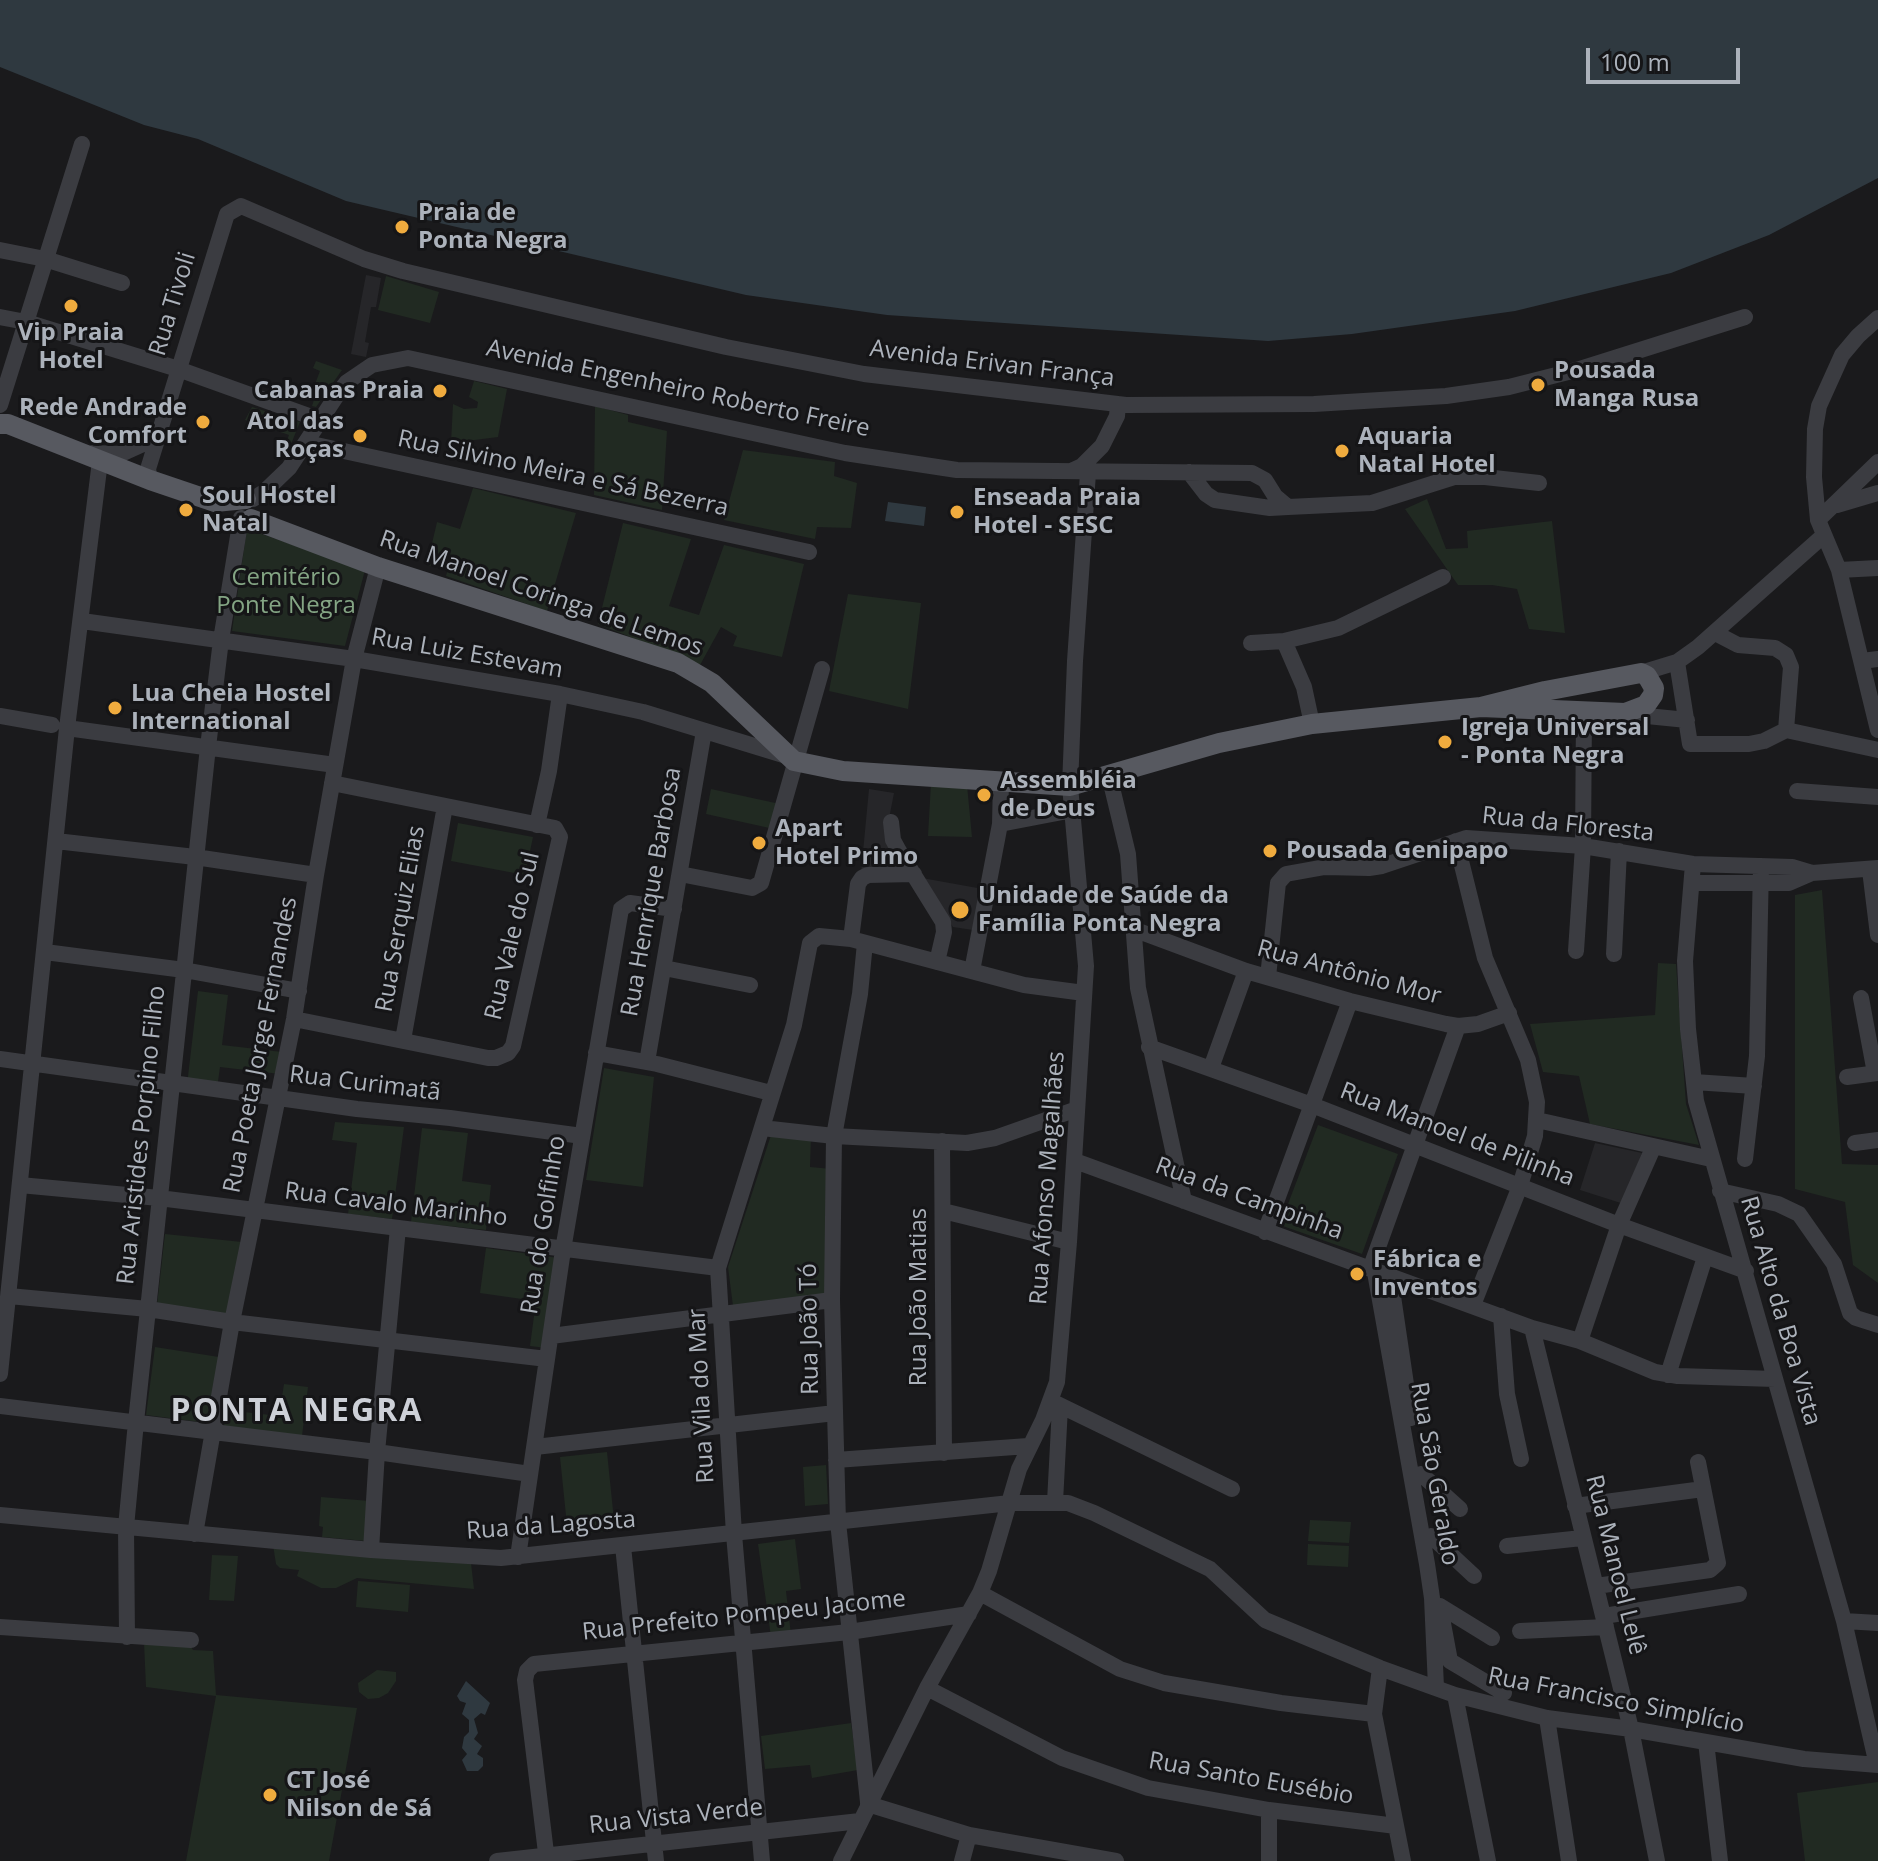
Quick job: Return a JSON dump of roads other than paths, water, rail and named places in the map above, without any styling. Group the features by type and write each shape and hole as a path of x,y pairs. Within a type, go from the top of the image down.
{"main road":[{"path":"2,418 150,480 250,512"},
{"name":"Rua Manoel Coringa de Lemos","path":"250,512 378,567 690,668 712,683 792,759"},
{"path":"792,759 843,771 1070,786 1219,743 1312,724 1481,707 1625,713 1646,705 1653,695 1651,681 1641,673 1481,707"}],"street":[{"path":"2,418 26,322 82,144"},
{"name":"Rua Tivoli","path":"150,480 148,469 227,214 236,207 245,207"},
{"name":"Avenida Erivan França","path":"245,207 359,256 403,271 726,347 864,374 1118,404 1314,404 1446,396 1509,387 1580,369 1745,317"},
{"path":"0,250 45,259 122,283"},
{"path":"0,317 26,322 178,369 320,420"},
{"path":"1878,318 1842,355 1819,406 1814,477 1821,528 1870,660 1878,730"},
{"name":"Avenida Engenheiro Roberto Freire","path":"250,512 264,492 289,468 337,395 360,372 372,365 408,358 845,453 957,470 1067,472"},
{"path":"1067,472 1082,466 1096,455 1117,416 1118,404"},
{"path":"76,451 121,454 143,444 160,430"},
{"name":"Rua Silvino Meira e Sá Bezerra","path":"307,443 809,552"},
{"path":"0,1374 56,841 60,726 82,621 100,461"},
{"path":"1641,673 1677,662 1715,633 1821,528 1862,475 1878,462"},
{"path":"1067,472 1256,474 1288,507"},
{"path":"1189,472 1206,494 1215,500 1270,508 1372,503 1454,477 1539,483"},
{"name":"Rua Afonso Magalhães","path":"1055,1502 1055,1404 1075,1161 1086,954 1070,786 1069,658 1088,473"},
{"path":"1836,506 1878,493"},
{"name":"Rua Aristides Porpino Filho","path":"127,1637 126,1527 195,857 221,640 250,512"},
{"name":"Rua Poeta Jorge Fernandes","path":"195,1534 232,1322 294,1019 354,659 378,567"},
{"path":"1839,570 1878,568"},
{"path":"1251,643 1284,641 1349,624 1443,577"},
{"name":"Rua Luiz Estevam","path":"82,621 354,659 560,694 643,712 792,759"},
{"path":"1715,633 1738,645 1775,648 1786,655 1791,667 1786,730"},
{"path":"1284,641 1304,687 1312,724"},
{"path":"1677,662 1690,744 1749,744 1764,741 1786,730 1878,750"},
{"path":"680,874 752,888 759,886 792,759 822,669"},
{"path":"332,783 537,825 549,771 560,694"},
{"path":"1576,951 1583,846 1584,711"},
{"path":"1625,713 1687,720"},
{"path":"0,716 335,765"},
{"name":"Rua Henrique Barbosa","path":"647,1062 704,731"},
{"path":"1109,775 1128,854 1138,988 1184,1201"},
{"path":"972,971 1000,824 1001,781"},
{"path":"1797,791 1878,797"},
{"name":"Rua Serquiz Elias","path":"403,1040 445,806"},
{"path":"1000,824 1073,810"},
{"path":"891,822 893,840 944,925 937,962"},
{"name":"Rua Vale do Sul","path":"403,1040 488,1058 508,1053 513,1046 560,837 557,830 537,825"},
{"name":"Rua da Floresta","path":"1268,977 1278,883 1286,874 1325,867 1382,866 1456,841 1477,837 1583,846 1693,864 1792,867 1812,873"},
{"path":"56,841 316,875"},
{"path":"1456,841 1485,958 1533,1073 1537,1120 1520,1186 1473,1305"},
{"path":"1614,954 1619,851"},
{"name":"Rua Alto da Boa Vista","path":"1693,864 1685,961 1696,1101 1844,1621 1878,1765"},
{"path":"1745,1159 1759,1017 1761,866"},
{"path":"1874,869 1878,935"},
{"name":"Rua da Floresta","path":"1692,883 1789,883 1812,873 1874,869"},
{"name":"Rua João Tó","path":"868,1804 838,1522 832,1300 834,1136 860,994 858,884 868,875 914,874"},
{"name":"Rua do Golfinho","path":"518,1557 563,1250 621,909 627,903 674,909"},
{"name":"Rua Antônio Mor","path":"1133,929 1246,971 1350,1001 1458,1026 1478,1024 1509,1013"},
{"name":"Rua Vila do Mar","path":"762,1861 734,1534 718,1268 794,1025 812,940 819,936 858,941"},
{"path":"858,941 1024,985 1084,993"},
{"path":"45,952 184,970 299,991"},
{"path":"664,968 750,985"},
{"path":"1211,1068 1246,971"},
{"path":"1847,1077 1877,1073 1861,998"},
{"path":"1265,1232 1350,1001"},
{"path":"294,1019 403,1040"},
{"path":"1385,1280 1375,1253 1458,1026"},
{"name":"Rua Manoel de Pilinha","path":"1149,1047 1312,1105 1619,1225 1746,1271"},
{"path":"596,1053 647,1062 771,1093"},
{"name":"Rua Curimatã","path":"0,1059 582,1136"},
{"path":"1694,1082 1754,1086"},
{"path":"762,1128 834,1136 967,1143 995,1138 1077,1109"},
{"path":"1537,1120 1711,1159"},
{"path":"1855,1143 1878,1140"},
{"name":"Rua João Matias","path":"942,1141 944,1453"},
{"path":"1580,1341 1619,1225 1653,1148"},
{"name":"Rua da Campinha","path":"1075,1161 1385,1280 1473,1305 1668,1375 1775,1379"},
{"name":"Rua Cavalo Marinho","path":"20,1185 159,1198 718,1268"},
{"path":"1720,1191 1778,1204 1799,1214 1834,1264 1850,1313 1878,1325"},
{"path":"943,1211 1069,1242"},
{"path":"371,1550 398,1228"},
{"path":"1668,1375 1705,1257"},
{"name":"Rua São Geraldo","path":"1385,1280 1421,1474 1450,1661 1504,1693"},
{"name":"Rua São Geraldo","path":"1385,1280 1432,1598 1436,1687"},
{"path":"9,1296 148,1309 232,1322 547,1359"},
{"path":"551,1336 832,1300"},
{"path":"1501,1316 1507,1394 1521,1459"},
{"name":"Rua Manoel Lelê","path":"1532,1328 1631,1729 1657,1861"},
{"path":"1055,1404 1232,1489"},
{"name":"Rua Afonso Magalhães","path":"841,1861 927,1688 980,1593 1028,1446 1055,1404"},
{"path":"0,1406 214,1431 530,1474"},
{"path":"535,1447 835,1413"},
{"path":"836,1460 1028,1446"},
{"path":"1596,1586 1710,1570 1718,1563 1698,1462"},
{"path":"1421,1474 1460,1509"},
{"path":"1575,1506 1703,1489"},
{"name":"Rua Francisco Simplício","path":"1010,1503 1055,1502 1082,1507 1200,1564 1220,1577 1265,1620 1380,1668 1455,1695 1547,1718 1804,1759 1878,1765"},
{"name":"Rua da Lagosta","path":"0,1515 489,1558 1010,1503"},
{"path":"1431,1536 1474,1576"},
{"path":"1507,1546 1582,1538"},
{"path":"623,1546 654,1853"},
{"path":"980,1593 1120,1669 1164,1683 1293,1705 1374,1714"},
{"path":"1520,1631 1605,1622 1739,1594"},
{"path":"1440,1606 1492,1638"},
{"name":"Rua Prefeito Pompeu Jacome","path":"547,1858 525,1680 527,1671 540,1662 849,1632 969,1614"},
{"path":"1844,1621 1878,1623"},
{"path":"0,1627 191,1640"},
{"path":"1380,1668 1374,1714 1403,1861"},
{"name":"Rua Santo Eusébio","path":"927,1688 1062,1758 1148,1788 1269,1810 1396,1826"},
{"path":"1455,1695 1488,1861"},
{"path":"1547,1718 1569,1861"},
{"path":"1706,1742 1720,1861"},
{"path":"868,1804 969,1835 1086,1859 1116,1861"},
{"path":"1269,1810 1269,1861"},
{"name":"Rua Vista Verde","path":"497,1861 654,1853 760,1833 860,1821"},
{"path":"962,1861 969,1835"}],"place":[{"name":"Praia de Ponta Negra","path":"402,227"},
{"name":"Vip Praia Hotel","path":"71,306"},
{"name":"Pousada Manga Rusa","path":"1538,385"},
{"name":"Cabanas Praia","path":"440,391"},
{"name":"Rede Andrade Comfort","path":"203,422"},
{"name":"Atol das Roças","path":"360,436"},
{"name":"Aquaria Natal Hotel","path":"1342,451"},
{"name":"Soul Hostel Natal","path":"186,510"},
{"name":"Enseada Praia Hotel - SESC","path":"957,512"},
{"name":"Lua Cheia Hostel International","path":"115,708"},
{"name":"Igreja Universal - Ponta Negra","path":"1445,742"},
{"name":"Assembléia de Deus","path":"984,795"},
{"name":"Apart Hotel Primo","path":"759,843"},
{"name":"Pousada Genipapo","path":"1270,851"},
{"name":"Unidade de Saúde da Família Ponta Negra","path":"960,910"},
{"name":"Fábrica e Inventos","path":"1357,1274"},
{"name":"CT José Nilson de Sá","path":"270,1795"}],"district":[{"name":"PONTA NEGRA","path":"297,1412"}],"park label":[{"name":"Cemitério Ponte Negra","path":"286,592"}]}
